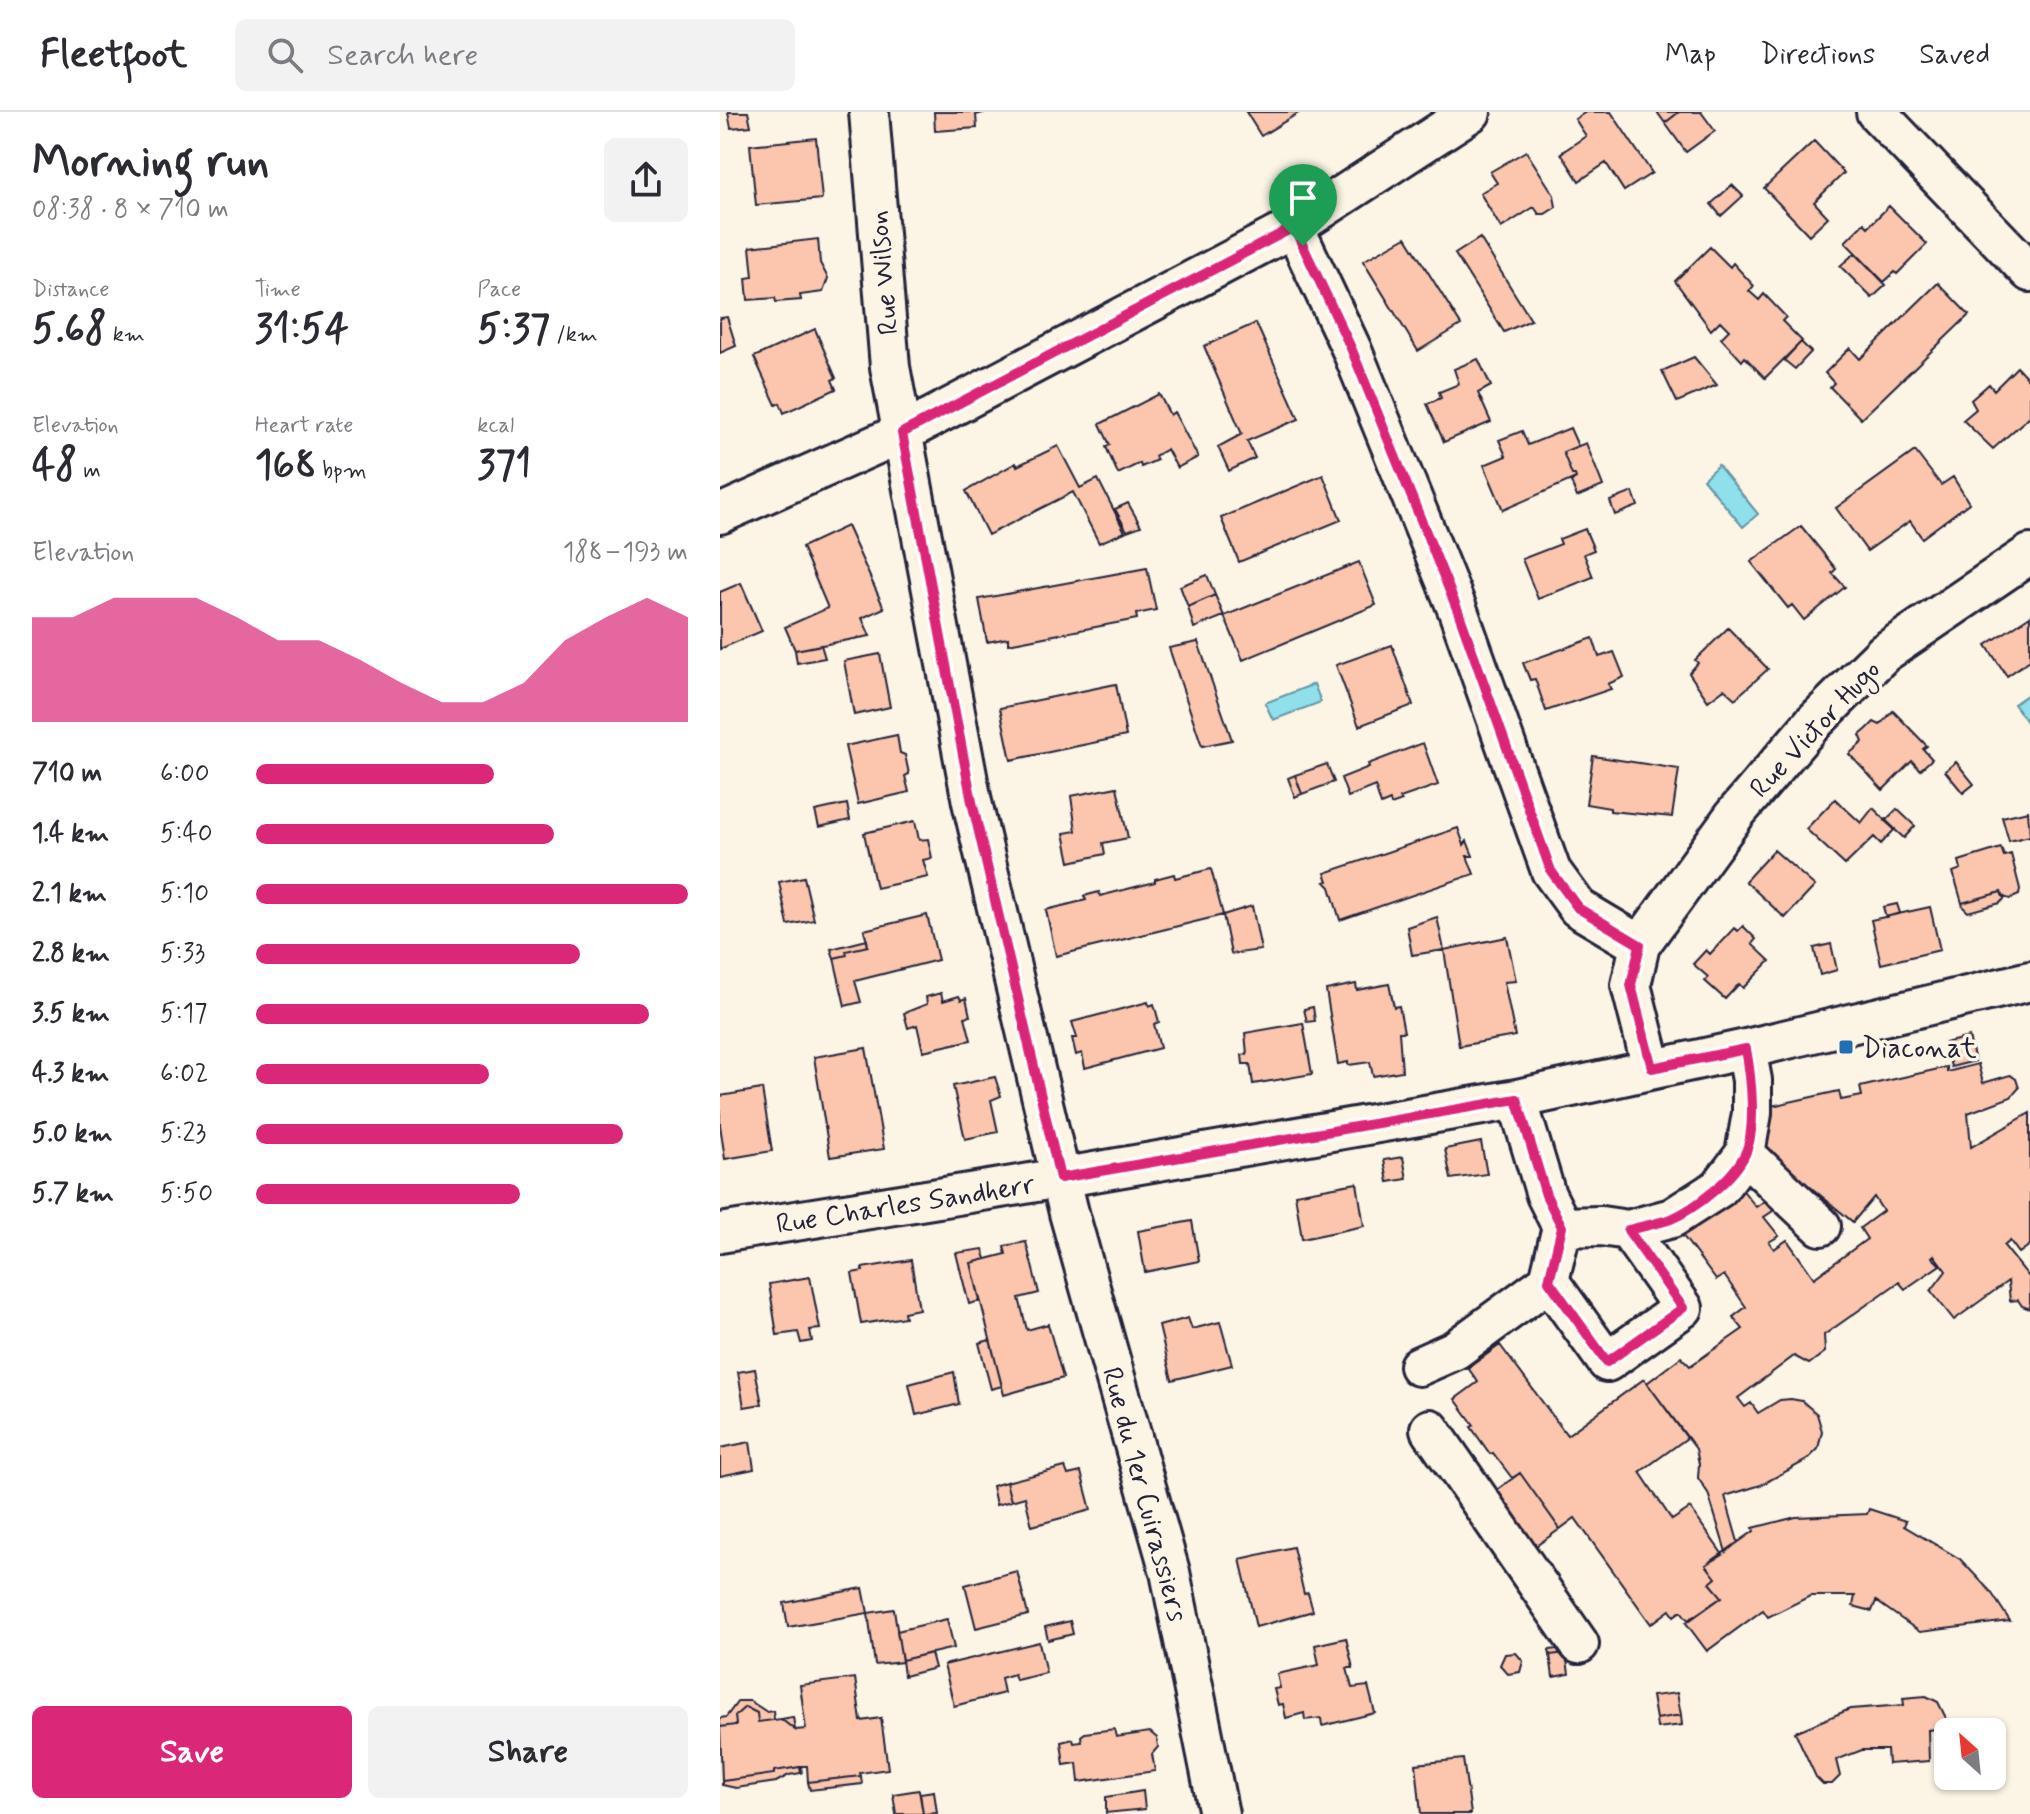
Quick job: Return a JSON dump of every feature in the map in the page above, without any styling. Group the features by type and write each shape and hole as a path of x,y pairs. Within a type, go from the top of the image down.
{"street":[{"name":"Rue Wilson","path":"869,112 890,367 972,802 1060,1178"},
{"path":"720,514 902,433 1294,227 1471,112"},
{"path":"1876,112 2030,272"},
{"path":"1294,227 1351,348 1458,611 1551,871 1578,908 1640,945 1631,985 1652,1068"},
{"name":"Rue Victor Hugo","path":"1640,945 1736,813 1812,724 1884,653 2030,554"},
{"name":"Rue Charles Sandherr","path":"720,1233 1517,1099 1746,1049 2030,981"},
{"path":"1562,1227 1601,1226 1628,1230 1672,1218 1719,1188 1745,1154 1752,1113 1746,1049"},
{"path":"1419,1366 1455,1350 1549,1281 1562,1227 1546,1195 1517,1099"},
{"path":"1745,1154 1821,1226"},
{"name":"Rue du 1er Cuirassiers","path":"1060,1178 1170,1572 1219,1814"},
{"path":"1549,1281 1607,1362 1683,1308 1628,1230"},
{"path":"1430,1429 1579,1644"}],"water":[{"path":"1718,465 1758,514 1743,527 1703,479"},
{"path":"1314,684 1321,702 1273,720 1265,703"},
{"path":"2030,693 2030,719 2027,722 2014,704"}],"building":[{"path":"728,112 748,112 751,126 731,128"},
{"path":"934,112 986,112 976,115 977,128 935,131"},
{"path":"1246,112 1300,112 1261,136"},
{"path":"1586,112 1611,112 1652,173 1624,191 1606,163 1579,181 1561,153 1586,136 1575,119"},
{"path":"1657,112 1679,112 1665,123"},
{"path":"1679,112 1701,112 1715,131 1686,152 1665,123"},
{"path":"816,138 822,199 756,205 750,145"},
{"path":"1814,141 1844,173 1814,202 1828,217 1809,235 1764,188"},
{"path":"1526,151 1554,195 1556,207 1539,214 1534,207 1501,228 1480,193 1497,183 1490,172"},
{"path":"1732,185 1743,196 1721,216 1711,204"},
{"path":"1889,206 1927,244 1897,274 1895,272 1884,282 1845,242 1864,223 1868,227"},
{"path":"1406,237 1461,325 1418,351 1363,261"},
{"path":"1480,238 1531,320 1504,332 1455,254"},
{"path":"818,239 820,263 828,278 823,292 800,295 801,300 748,300 746,278 753,277 750,247"},
{"path":"1710,247 1730,267 1733,263 1754,286 1749,291 1759,300 1764,294 1786,317 1782,321 1802,341 1765,378 1745,357 1742,361 1721,338 1729,330 1720,321 1711,330 1675,281"},
{"path":"1855,253 1886,285 1872,298 1840,266"},
{"path":"1938,283 1969,315 1861,419 1830,387 1834,383 1825,373 1850,348 1860,359"},
{"path":"727,317 736,346 720,353 720,318"},
{"path":"1256,323 1299,419 1247,441 1255,458 1229,471 1218,447 1242,434 1204,346"},
{"path":"815,329 836,378 832,380 836,389 784,413 780,403 776,405 754,357"},
{"path":"1801,342 1811,352 1795,369 1784,360"},
{"path":"1694,357 1717,385 1677,402 1662,371"},
{"path":"1478,359 1491,386 1478,393 1491,422 1444,442 1427,404 1441,398 1439,392 1459,384 1454,369"},
{"path":"2017,367 2030,381 2030,416 1993,449 1963,420 1976,409 1971,400 1989,384 1994,390"},
{"path":"1159,394 1170,415 1174,412 1198,457 1177,468 1167,449 1155,456 1157,460 1141,467 1140,463 1118,474 1100,424"},
{"path":"1570,428 1578,446 1563,452 1576,478 1503,510 1484,465 1506,456 1499,440 1522,431 1528,445"},
{"path":"1586,443 1603,486 1577,497 1571,482 1576,478 1563,452"},
{"path":"1058,446 1080,488 1098,479 1125,532 1099,543 1073,492 988,535 966,491 1016,463 1017,466"},
{"path":"1915,451 1941,485 1953,477 1969,503 1922,538 1910,521 1867,551 1836,508"},
{"path":"1323,475 1341,520 1239,562 1221,518"},
{"path":"1633,492 1638,506 1615,515 1610,501"},
{"path":"1128,503 1141,526 1127,531 1115,509"},
{"path":"847,526 884,608 862,618 870,636 795,650 785,627 828,608 802,547"},
{"path":"1801,526 1836,569 1832,573 1845,587 1804,620 1792,605 1788,608 1751,562"},
{"path":"1585,529 1594,550 1584,554 1593,577 1538,599 1522,559 1561,544 1559,539"},
{"path":"1359,562 1376,605 1243,660 1224,616"},
{"path":"1147,568 1156,610 1136,614 1137,619 1008,644 1008,638 987,642 979,599"},
{"path":"1207,575 1215,595 1188,607 1180,586"},
{"path":"741,583 762,631 720,649 720,592"},
{"path":"1215,595 1224,616 1194,628 1188,607"},
{"path":"2030,616 2030,660 2007,676 1986,645"},
{"path":"1728,628 1768,669 1735,699 1724,689 1708,701 1689,673 1698,663 1695,660"},
{"path":"1593,638 1599,657 1614,652 1624,677 1608,684 1611,689 1546,711 1535,679 1530,680 1523,663"},
{"path":"1198,642 1232,740 1202,746 1169,648"},
{"path":"821,645 825,658 797,663 795,650"},
{"path":"1392,645 1413,705 1359,726 1336,665"},
{"path":"880,654 890,707 854,715 844,661"},
{"path":"1116,684 1126,736 1011,760 1000,708"},
{"path":"1893,711 1927,746 1923,749 1932,759 1920,770 1912,761 1883,790 1849,754 1863,742 1860,735 1874,722 1880,725"},
{"path":"897,735 900,753 905,755 909,774 905,776 909,792 858,804 845,746"},
{"path":"1423,743 1438,785 1400,798 1402,801 1391,805 1390,801 1381,805 1375,786 1348,797 1341,778"},
{"path":"1593,756 1679,769 1672,817 1610,811 1610,808 1586,804"},
{"path":"1956,762 1974,784 1963,793 1945,771"},
{"path":"1327,764 1334,782 1302,794 1295,775"},
{"path":"1295,775 1302,794 1295,797 1288,778"},
{"path":"1117,787 1128,838 1103,843 1105,854 1070,862 1064,833 1076,831 1071,796"},
{"path":"1835,799 1861,823 1873,808 1895,829 1881,844 1874,837 1845,865 1806,829"},
{"path":"847,804 850,820 819,827 815,811"},
{"path":"1897,809 1915,826 1904,838 1885,821"},
{"path":"2028,811 2030,836 2009,841 2002,817"},
{"path":"915,821 919,840 928,839 932,858 923,860 928,877 876,888 864,833"},
{"path":"1458,828 1464,845 1467,841 1473,856 1467,856 1474,874 1340,920 1330,887 1325,882 1328,881 1325,873"},
{"path":"2001,848 2004,856 2011,854 2019,895 2010,899 2003,897 2001,892 1962,903 1953,872 1961,869 1959,861"},
{"path":"1774,850 1815,886 1785,918 1745,881"},
{"path":"1211,869 1223,915 1056,956 1046,910 1086,900 1084,896 1099,892 1100,896 1174,874 1175,878"},
{"path":"804,877 814,920 788,925 779,882"},
{"path":"2001,892 2005,898 2000,903 1968,912 1963,907 1962,903"},
{"path":"1897,904 1900,913 1886,917 1883,907"},
{"path":"1252,906 1261,950 1231,954 1223,915"},
{"path":"1930,907 1940,950 1881,964 1871,920"},
{"path":"927,915 938,960 855,981 861,1002 845,1006 834,958 847,955 846,951 868,946 864,930"},
{"path":"1437,917 1444,950 1412,955 1407,927"},
{"path":"1743,926 1756,939 1752,944 1770,961 1743,988 1739,984 1725,999 1705,981 1708,977 1693,964 1706,950 1710,954 1734,928 1738,931"},
{"path":"1507,937 1516,981 1504,982 1515,1036 1459,1046 1444,950"},
{"path":"867,940 868,946 846,951 847,955 834,958 831,949"},
{"path":"1831,944 1837,970 1820,975 1814,948"},
{"path":"1356,984 1357,990 1389,984 1394,1007 1399,1006 1404,1032 1399,1032 1402,1071 1373,1076 1370,1062 1338,1064 1326,990"},
{"path":"941,993 943,1001 959,996 961,1000 966,998 970,1016 965,1017 971,1040 923,1051 917,1025 908,1028 904,1013 927,1004 926,997"},
{"path":"1148,1002 1149,1006 1154,1004 1159,1022 1154,1024 1160,1048 1085,1068 1082,1053 1076,1055 1072,1038 1077,1038 1072,1022"},
{"path":"1313,1007 1315,1021 1307,1022 1304,1009"},
{"path":"1303,1023 1312,1074 1253,1084 1250,1064 1243,1064 1242,1055 1247,1054 1245,1033"},
{"path":"1969,1037 1975,1061 1951,1067 1945,1043"},
{"path":"866,1048 884,1149 830,1157 814,1057"},
{"path":"1978,1064 1983,1083 2010,1075 2016,1079 2019,1088 2011,1097 1968,1113 1971,1147 2030,1113 2030,1245 2019,1253 2010,1241 2004,1246 2030,1278 2030,1309 2018,1300 2010,1301 2008,1281 1954,1320 1931,1291 1946,1271 1934,1255 1932,1257 1940,1265 1905,1289 1899,1282 1824,1335 1825,1352 1809,1364 1794,1356 1738,1398 1745,1407 1751,1403 1758,1413 1780,1400 1802,1401 1817,1414 1822,1431 1818,1449 1807,1460 1761,1485 1725,1496 1738,1542 1726,1552 1708,1493 1698,1478 1696,1449 1647,1383 1681,1357 1690,1366 1743,1329 1733,1317 1746,1307 1724,1275 1716,1280 1680,1232 1741,1188 1756,1207 1766,1200 1773,1211 1764,1217 1779,1236 1769,1242 1774,1249 1787,1240 1814,1278 1867,1239 1860,1228 1883,1211 1874,1197 1853,1222 1765,1150 1767,1107 1839,1091 1841,1100 1862,1096 1860,1087 1947,1067 1947,1072"},
{"path":"995,1077 1001,1096 991,1100 998,1132 965,1139 953,1086"},
{"path":"762,1089 772,1151 725,1159 720,1096"},
{"path":"1481,1142 1487,1174 1451,1179 1445,1149"},
{"path":"1403,1157 1407,1179 1388,1182 1384,1160"},
{"path":"1357,1183 1364,1226 1302,1239 1295,1194"},
{"path":"1192,1221 1199,1261 1145,1272 1138,1231"},
{"path":"1026,1242 1039,1293 1019,1298 1027,1330 1048,1324 1063,1378 1004,1395 971,1263 1006,1254 1004,1246"},
{"path":"983,1249 986,1259 971,1263 980,1301 969,1304 956,1253"},
{"path":"911,1260 919,1309 904,1312 905,1317 861,1324 852,1273 863,1271 862,1268"},
{"path":"810,1277 820,1329 810,1330 812,1341 801,1343 798,1332 777,1335 769,1284"},
{"path":"1188,1318 1192,1329 1220,1322 1232,1365 1172,1380 1159,1326"},
{"path":"990,1340 1002,1386 991,1389 979,1343"},
{"path":"1500,1345 1567,1435 1644,1379 1687,1438 1640,1472 1672,1520 1690,1508 1723,1555 1706,1565 1716,1578 1710,1583 1722,1597 1688,1620 1681,1611 1674,1616 1670,1610 1651,1624 1575,1518 1560,1529 1520,1473 1512,1478 1493,1453 1490,1454 1455,1399 1478,1382 1468,1368"},
{"path":"755,1369 762,1404 744,1407 738,1372"},
{"path":"954,1372 959,1404 916,1415 909,1384"},
{"path":"750,1442 754,1469 720,1476 720,1448"},
{"path":"1065,1467 1068,1475 1081,1472 1091,1510 1032,1526 1025,1497 1011,1501 1006,1482"},
{"path":"1520,1473 1560,1529 1533,1548 1494,1492"},
{"path":"1006,1482 1011,1501 996,1505 992,1486"},
{"path":"1869,1509 1906,1521 1904,1526 1960,1559 1991,1592 2010,1621 1920,1632 1876,1601 1872,1611 1853,1606 1855,1596 1810,1596 1768,1617 1763,1610 1707,1651 1686,1623 1722,1597 1710,1583 1716,1578 1706,1565 1754,1531 1753,1528 1796,1517 1867,1514"},
{"path":"1293,1547 1304,1594 1308,1593 1313,1611 1256,1627 1240,1559"},
{"path":"1017,1571 1028,1615 976,1628 965,1585"},
{"path":"863,1588 868,1613 788,1627 784,1603"},
{"path":"894,1609 902,1662 875,1665 868,1613"},
{"path":"947,1619 954,1648 902,1660 897,1631"},
{"path":"1070,1621 1073,1634 1048,1640 1045,1627"},
{"path":"1346,1638 1353,1668 1347,1668 1352,1688 1368,1686 1375,1713 1322,1726 1321,1718 1305,1720 1304,1713 1286,1718 1283,1704 1278,1705 1274,1689 1280,1688 1277,1674 1319,1665 1315,1645"},
{"path":"1039,1642 1046,1673 1016,1680 1014,1674 1001,1678 1004,1693 954,1706 944,1665"},
{"path":"1565,1648 1566,1653 1550,1655 1549,1650"},
{"path":"931,1653 935,1668 904,1676 902,1660"},
{"path":"1516,1653 1523,1661 1520,1672 1508,1674 1500,1665 1505,1654"},
{"path":"1566,1653 1569,1674 1553,1677 1550,1655"},
{"path":"855,1678 861,1721 881,1718 888,1769 860,1773 861,1776 808,1782 807,1766 801,1766 802,1773 800,1767 722,1781 720,1727 736,1725 735,1716 745,1707 757,1713 758,1722 781,1719 795,1730 806,1729 800,1685"},
{"path":"1677,1693 1681,1715 1656,1719 1652,1696"},
{"path":"1926,1696 1938,1702 1946,1718 1934,1718 1934,1729 1928,1730 1929,1761 1888,1764 1887,1750 1862,1750 1836,1760 1840,1776 1832,1784 1823,1784 1816,1777 1795,1732 1850,1709 1904,1705 1903,1698"},
{"path":"738,1701 750,1701 767,1712 773,1711 774,1720 758,1722 757,1713 745,1707 735,1716 736,1725 720,1727 720,1718 726,1717"},
{"path":"1681,1715 1682,1725 1657,1728 1656,1719"},
{"path":"793,1717 795,1730 781,1719"},
{"path":"1114,1729 1116,1737 1150,1732 1157,1738 1158,1747 1152,1754 1155,1771 1079,1782 1077,1763 1064,1765 1061,1742 1073,1739 1074,1743 1082,1742 1081,1736 1085,1733"},
{"path":"1463,1759 1471,1814 1421,1814 1416,1764"},
{"path":"800,1767 801,1773 776,1782 736,1788 722,1785 722,1781"},
{"path":"861,1776 862,1784 810,1790 808,1782"},
{"path":"919,1790 923,1814 896,1814 893,1794"},
{"path":"934,1791 937,1813 923,1814 920,1793"},
{"path":"1143,1791 1145,1809 1106,1813 1106,1797"}],"place":[{"name":"Diaconat","path":"1846,1047"}],"route":[{"path":"1294,227 1303,246 1351,348 1458,611 1551,871 1578,908 1640,945 1631,985 1652,1068 1746,1049 1752,1080 1752,1113 1745,1154 1719,1188 1672,1218 1628,1230 1683,1308 1607,1362 1549,1281 1562,1227 1546,1195 1517,1099 1060,1178 972,802 902,433 1294,227"}]}
